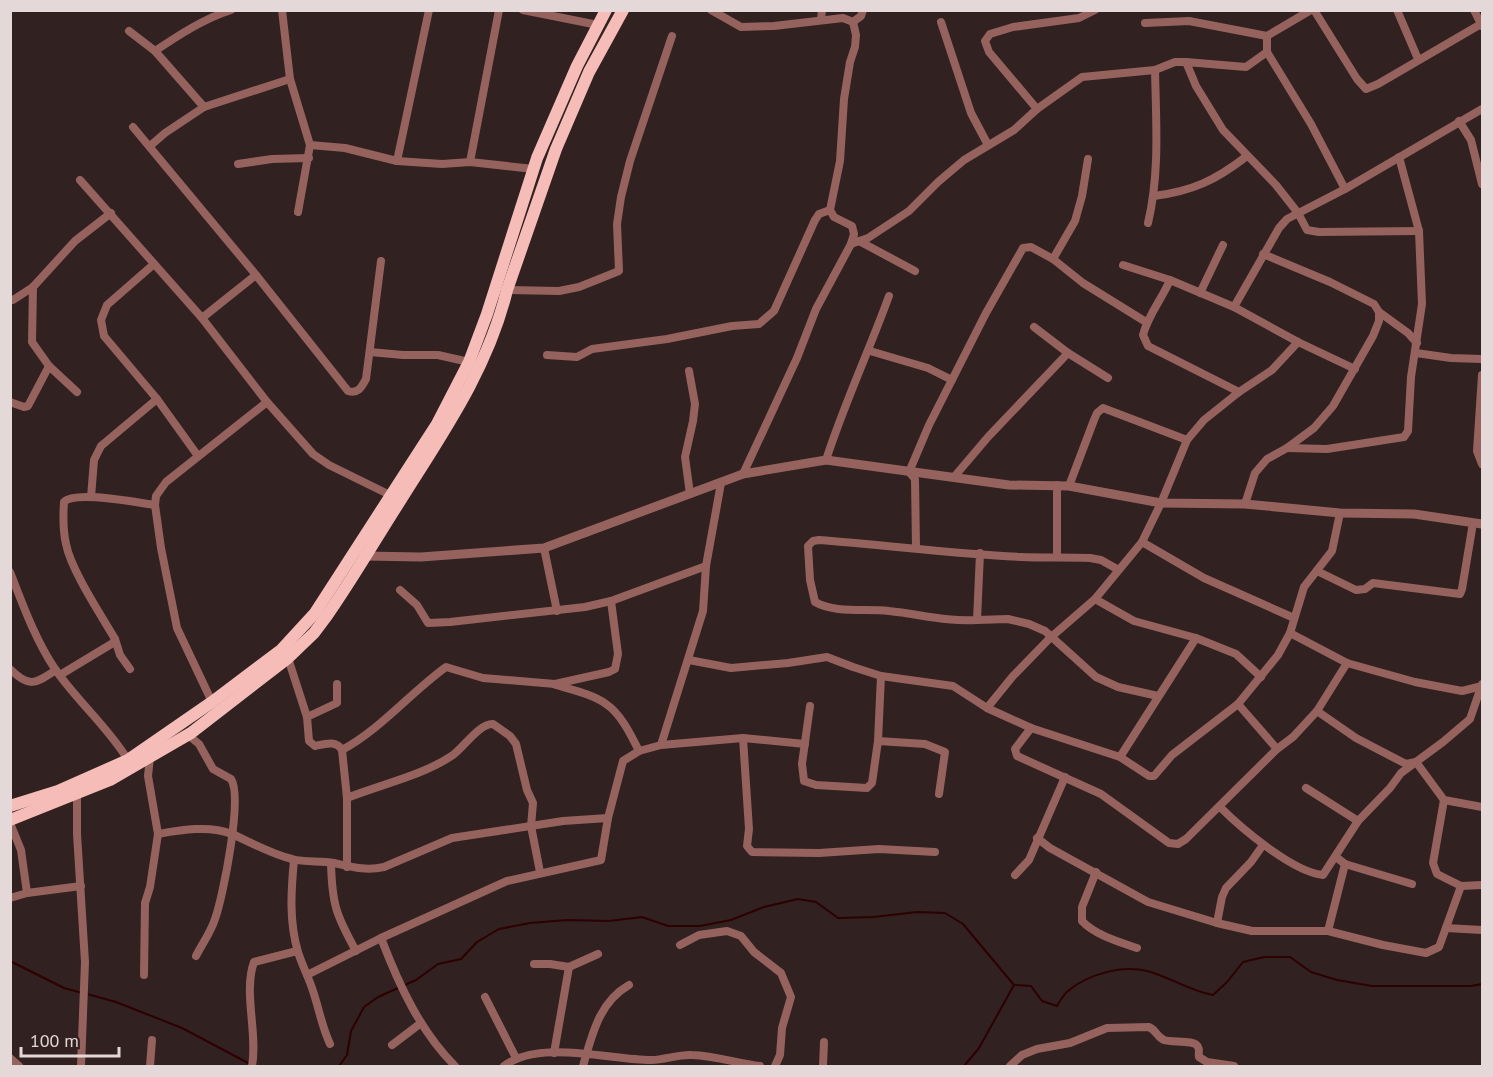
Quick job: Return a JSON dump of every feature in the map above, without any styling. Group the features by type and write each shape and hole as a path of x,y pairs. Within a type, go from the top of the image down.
{"highway":[{"path":"10,821 110,780 191,733 214,707 300,631 331,590 437,424 469,362 534,169 576,66 606,10"},
{"path":"10,806 58,791 128,760 288,658 320,625 467,393 502,310 556,149 589,72 623,10"}],"street":[{"path":"155,51 180,34 231,10"},
{"path":"282,10 290,79 310,145 298,212"},
{"path":"397,161 429,10"},
{"path":"470,162 499,10"},
{"path":"523,10 598,25"},
{"path":"711,10 741,27 774,26 843,18 853,22"},
{"path":"821,20 822,10"},
{"path":"853,22 861,15 862,10"},
{"path":"1036,109 989,52 985,41 990,34 1013,27 1079,18 1095,10"},
{"path":"1145,23 1189,21 1267,36 1313,10 1357,79 1366,88 1378,84 1418,59 1481,25 1474,10"},
{"path":"1397,10 1418,59"},
{"path":"743,474 797,358 816,309 855,242 852,226 834,218 830,210 840,161 844,99 855,47 856,35 853,22"},
{"path":"941,22 971,113 988,145"},
{"path":"129,31 155,51 204,107"},
{"path":"507,290 559,291 579,287 619,271 617,224 621,196 630,161 672,36"},
{"path":"1267,36 1267,52 1311,124 1345,189"},
{"path":"855,242 868,238 909,211 964,160 1014,130 1036,109 1082,77 1155,70 1175,62 1246,67 1267,52"},
{"path":"1186,62 1196,86 1223,130 1262,169 1298,213 1307,230 1319,232 1419,231"},
{"path":"1148,223 1154,196 1155,70"},
{"path":"150,146 204,107 290,79"},
{"path":"1234,307 1279,228 1287,219 1345,189 1482,109"},
{"path":"1459,121 1471,140 1482,184"},
{"path":"133,127 256,275 348,391 354,393 360,390 366,380 381,261"},
{"path":"310,145 345,148 397,161 442,164 470,162 534,169"},
{"path":"1154,196 1181,193 1222,175 1247,156"},
{"path":"1287,448 1327,449 1404,437 1409,424 1411,377 1422,304 1419,231 1399,157"},
{"path":"238,164 272,159 309,158"},
{"path":"1053,259 1075,221 1088,159"},
{"path":"80,180 202,318 267,402 313,454 329,465 390,495"},
{"path":"547,355 577,357 592,349 667,339 732,326 759,324 774,311 815,220 819,214 830,210"},
{"path":"10,299 13,300 33,288 75,241 111,213"},
{"path":"855,242 915,271"},
{"path":"1200,293 1222,245"},
{"path":"909,472 929,425 1023,248 1031,247 1053,259 1083,283 1146,322"},
{"path":"1263,255 1374,304 1379,312 1408,333 1417,343"},
{"path":"154,264 107,305 101,320 104,336 157,399 198,456"},
{"path":"1123,265 1170,279 1234,307 1298,342 1355,369"},
{"path":"202,318 256,275"},
{"path":"1170,279 1164,294 1146,322 1143,335 1148,346 1239,392"},
{"path":"33,288 32,342 50,366 76,392"},
{"path":"826,460 850,395 870,351 889,296"},
{"path":"1245,504 1255,473 1267,459 1287,448 1314,428 1333,406 1373,336 1379,321 1379,312"},
{"path":"1034,327 1068,353 1108,378"},
{"path":"987,708 1012,676 1095,598 1142,542 1187,440 1204,420 1239,392 1272,370 1298,342"},
{"path":"870,351 928,368 952,380"},
{"path":"370,352 438,355 469,362"},
{"path":"954,477 988,437 1068,353"},
{"path":"1416,353 1450,358 1482,359"},
{"path":"10,402 24,407 28,406 50,366"},
{"path":"689,371 695,404 685,457 690,494"},
{"path":"1482,375 1477,451 1482,464"},
{"path":"91,497 94,460 101,446 157,399"},
{"path":"214,707 177,628 160,548 156,496 166,482 267,402"},
{"path":"1069,486 1097,413 1103,408 1187,440"},
{"path":"365,556 421,557 544,548 743,474 826,460 1010,485 1069,486 1161,503 1245,504 1340,513 1414,514 1478,523 1460,594 1373,583 1365,589 1356,590 1317,571"},
{"path":"909,472 915,479 916,548"},
{"path":"661,746 703,611 706,566 721,483"},
{"path":"1057,556 1058,485"},
{"path":"130,669 120,655 115,639 66,546 64,502 69,498 91,497 155,505"},
{"path":"688,660 731,668 827,657 881,676 953,686 987,708 1031,728 1120,757 1149,776 1154,776 1172,755 1238,705 1278,655 1290,633 1304,587 1332,551 1340,513"},
{"path":"1117,569 1101,560 1057,556 1022,557 813,541 808,546 810,580 815,602 839,609 888,611 960,621 1008,619 1029,624 1045,631 1050,638 1096,677 1118,687 1158,696"},
{"path":"1142,542 1204,578 1294,618"},
{"path":"544,548 557,611"},
{"path":"977,620 980,553"},
{"path":"400,590 417,605 425,620 433,623 585,607 611,601 706,566"},
{"path":"10,572 29,622 58,673 85,709 120,747 128,760"},
{"path":"1095,598 1134,621 1196,638 1236,654 1261,676"},
{"path":"555,684 615,669 618,654 611,601"},
{"path":"1290,633 1347,663 1415,682 1462,691 1482,685"},
{"path":"1120,757 1196,638"},
{"path":"10,669 22,680 28,682 41,680 88,659 115,639"},
{"path":"288,658 307,717 309,741 312,745 332,743 342,750 347,798 347,867"},
{"path":"1031,728 1015,749 1017,756 1101,794 1169,843 1178,844 1220,807 1277,749 1293,737 1317,711 1347,663"},
{"path":"342,750 388,718 446,667 483,678 555,684 606,704 625,724 639,751"},
{"path":"810,705 802,764 804,781 816,785 867,788 872,783 878,741 881,676"},
{"path":"307,717 337,703 337,684"},
{"path":"1220,807 1263,845 1311,874 1323,874 1358,821 1390,788 1401,773 1470,719 1482,685"},
{"path":"1238,705 1277,749"},
{"path":"1317,711 1356,738 1406,764 1416,762"},
{"path":"347,798 444,761 456,753 485,725 491,723 510,736 516,744 527,790 534,803 531,826 540,872"},
{"path":"191,733 188,735 199,744 213,769 231,779 233,783 235,826 219,907 211,930 196,956"},
{"path":"743,738 749,829 747,846 752,852 819,853 879,849 935,852"},
{"path":"307,975 381,938 507,881 601,860 608,818 623,761 639,751 661,746 743,738 805,744"},
{"path":"878,741 925,744 945,752 939,794"},
{"path":"144,975 145,903 150,887 158,834 148,776 150,756"},
{"path":"1416,762 1444,800 1482,807"},
{"path":"1015,875 1029,860 1065,777"},
{"path":"1306,788 1358,821"},
{"path":"77,795 77,834 85,962 81,1066"},
{"path":"1444,800 1432,863 1440,877 1461,886 1482,885"},
{"path":"158,834 195,829 232,834 294,860 373,869 384,867 452,838 531,826 608,818"},
{"path":"10,821 21,850 27,893"},
{"path":"1037,838 1050,848 1148,902 1217,923 1252,931 1328,931 1426,953 1439,947 1461,886"},
{"path":"1217,923 1226,888 1251,862 1263,845"},
{"path":"1335,857 1345,864 1412,884"},
{"path":"294,860 291,916 297,951 330,1044"},
{"path":"331,863 334,908 356,951"},
{"path":"1328,931 1345,864"},
{"path":"1096,872 1082,907 1082,921 1086,926 1104,935 1137,948"},
{"path":"10,898 27,893 81,886"},
{"path":"1446,928 1482,930"},
{"path":"680,945 699,935 727,931 741,936 754,952 781,973 791,997 782,1028 780,1055 775,1066"},
{"path":"381,938 397,980 421,1023 455,1066"},
{"path":"252,1066 254,1056 250,976 254,962 297,951"},
{"path":"534,964 569,967 598,954"},
{"path":"554,1053 569,967"},
{"path":"583,1066 604,1006 618,991 629,985"},
{"path":"485,998 516,1058"},
{"path":"393,1045 421,1023"},
{"path":"1010,1066 1022,1055 1037,1049 1070,1043 1107,1028 1149,1027 1154,1029 1160,1038 1167,1041 1196,1044 1199,1057 1203,1061 1234,1066"},
{"path":"150,1066 152,1040"},
{"path":"823,1066 824,1042"},
{"path":"504,1066 516,1058 554,1053 587,1053 652,1063 689,1055 706,1056 760,1066"},
{"path":"706,1056 708,1066"},
{"path":"10,1058 19,1066"}],"waterway":[{"path":"339,1066 347,1055 351,1031 364,1007 378,997 416,980 438,964 461,959 477,942 499,929 530,923 567,920 609,921 642,917 668,926 700,926 731,920 764,907 798,899 816,902 838,918 917,912 945,913 963,924 1014,985 1031,986 1042,1001 1057,1006 1066,993 1085,980 1106,972 1127,969 1147,971 1213,995 1243,962 1264,957 1290,957 1311,972 1337,980 1372,986 1482,984"},
{"path":"10,961 64,988 82,993"},
{"path":"964,1066 979,1048 1014,985"},
{"path":"87,994 116,1002 182,1028 250,1064"}]}
